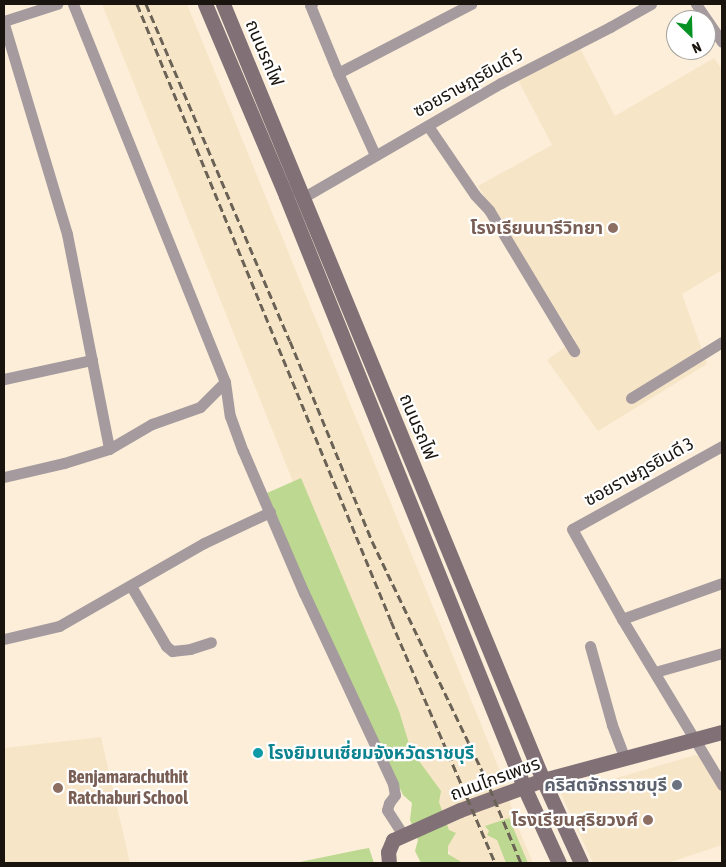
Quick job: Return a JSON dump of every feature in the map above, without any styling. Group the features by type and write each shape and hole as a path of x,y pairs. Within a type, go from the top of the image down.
{"street":[{"path":"57,4 4,22 67,234 109,449"},
{"path":"73,4 224,382 230,416 304,593 393,784 395,795 389,803 387,810 405,834"},
{"name":"ถนนรถไฟ","path":"205,4 289,205 524,787 559,863"},
{"name":"ถนนรถไฟ","path":"223,4 543,780 582,863"},
{"path":"312,4 310,5 338,73 375,155"},
{"path":"338,73 471,4"},
{"name":"ซอยราษฎรยินดี 5","path":"304,197 500,84 651,4"},
{"path":"696,4 722,42"},
{"path":"239,88 255,81"},
{"path":"428,126 475,195 489,210 574,350"},
{"path":"631,398 722,342"},
{"path":"4,379 92,360"},
{"path":"4,477 64,463 109,449 152,424 200,407 224,382"},
{"name":"ซอยราษฎรยินดี 3","path":"622,619 572,529 722,446"},
{"path":"4,639 59,626 204,543 270,512"},
{"path":"722,583 622,619 722,786"},
{"path":"131,586 166,646 172,651 190,649 211,642"},
{"path":"590,646 612,725 625,759"},
{"path":"655,672 722,653"},
{"name":"ถนนไกรเพชร","path":"389,863 388,852 393,840 452,814 543,780 722,732"}],"shaded area":[{"path":"102,4 187,4 500,771 517,825 533,863 454,863 359,647"},
{"name":"โรงเรียนนารีวิทยา","path":"580,48 615,116 711,60 715,60 722,70 722,270 682,294 707,364 598,431 547,360 575,340 478,186 552,145 518,80"},
{"name":"Benjamarachuthit Ratchaburi School","path":"101,737 130,863 4,863 4,748"},
{"name":"โรงเรียนสุริยวงศ์","path":"696,755 701,758 722,792 722,845 668,863 593,863 561,794"}],"green space":[{"path":"301,478 399,711 411,750 441,791 439,802 449,830 456,833 448,846 448,854 463,863 421,863 415,851 418,840 410,820 412,803 403,795 299,571 267,493"},
{"path":"509,818 528,863 506,863 497,840 487,835 489,831 485,826"},
{"path":"369,848 374,863 295,863 358,850"}],"railway":[{"path":"137,4 391,621 495,863"},
{"path":"146,4 290,341 372,541 485,777 521,863"}],"place":[{"name":"โรงเรียนนารีวิทยา","path":"613,228"},
{"name":"โรงยิมเนเซี่ยมจังหวัดราชบุรี","path":"258,753"},
{"name":"คริสตจักรราชบุรี","path":"677,785"},
{"name":"Benjamarachuthit Ratchaburi School","path":"58,788"},
{"name":"โรงเรียนสุริยวงศ์","path":"648,820"}]}
